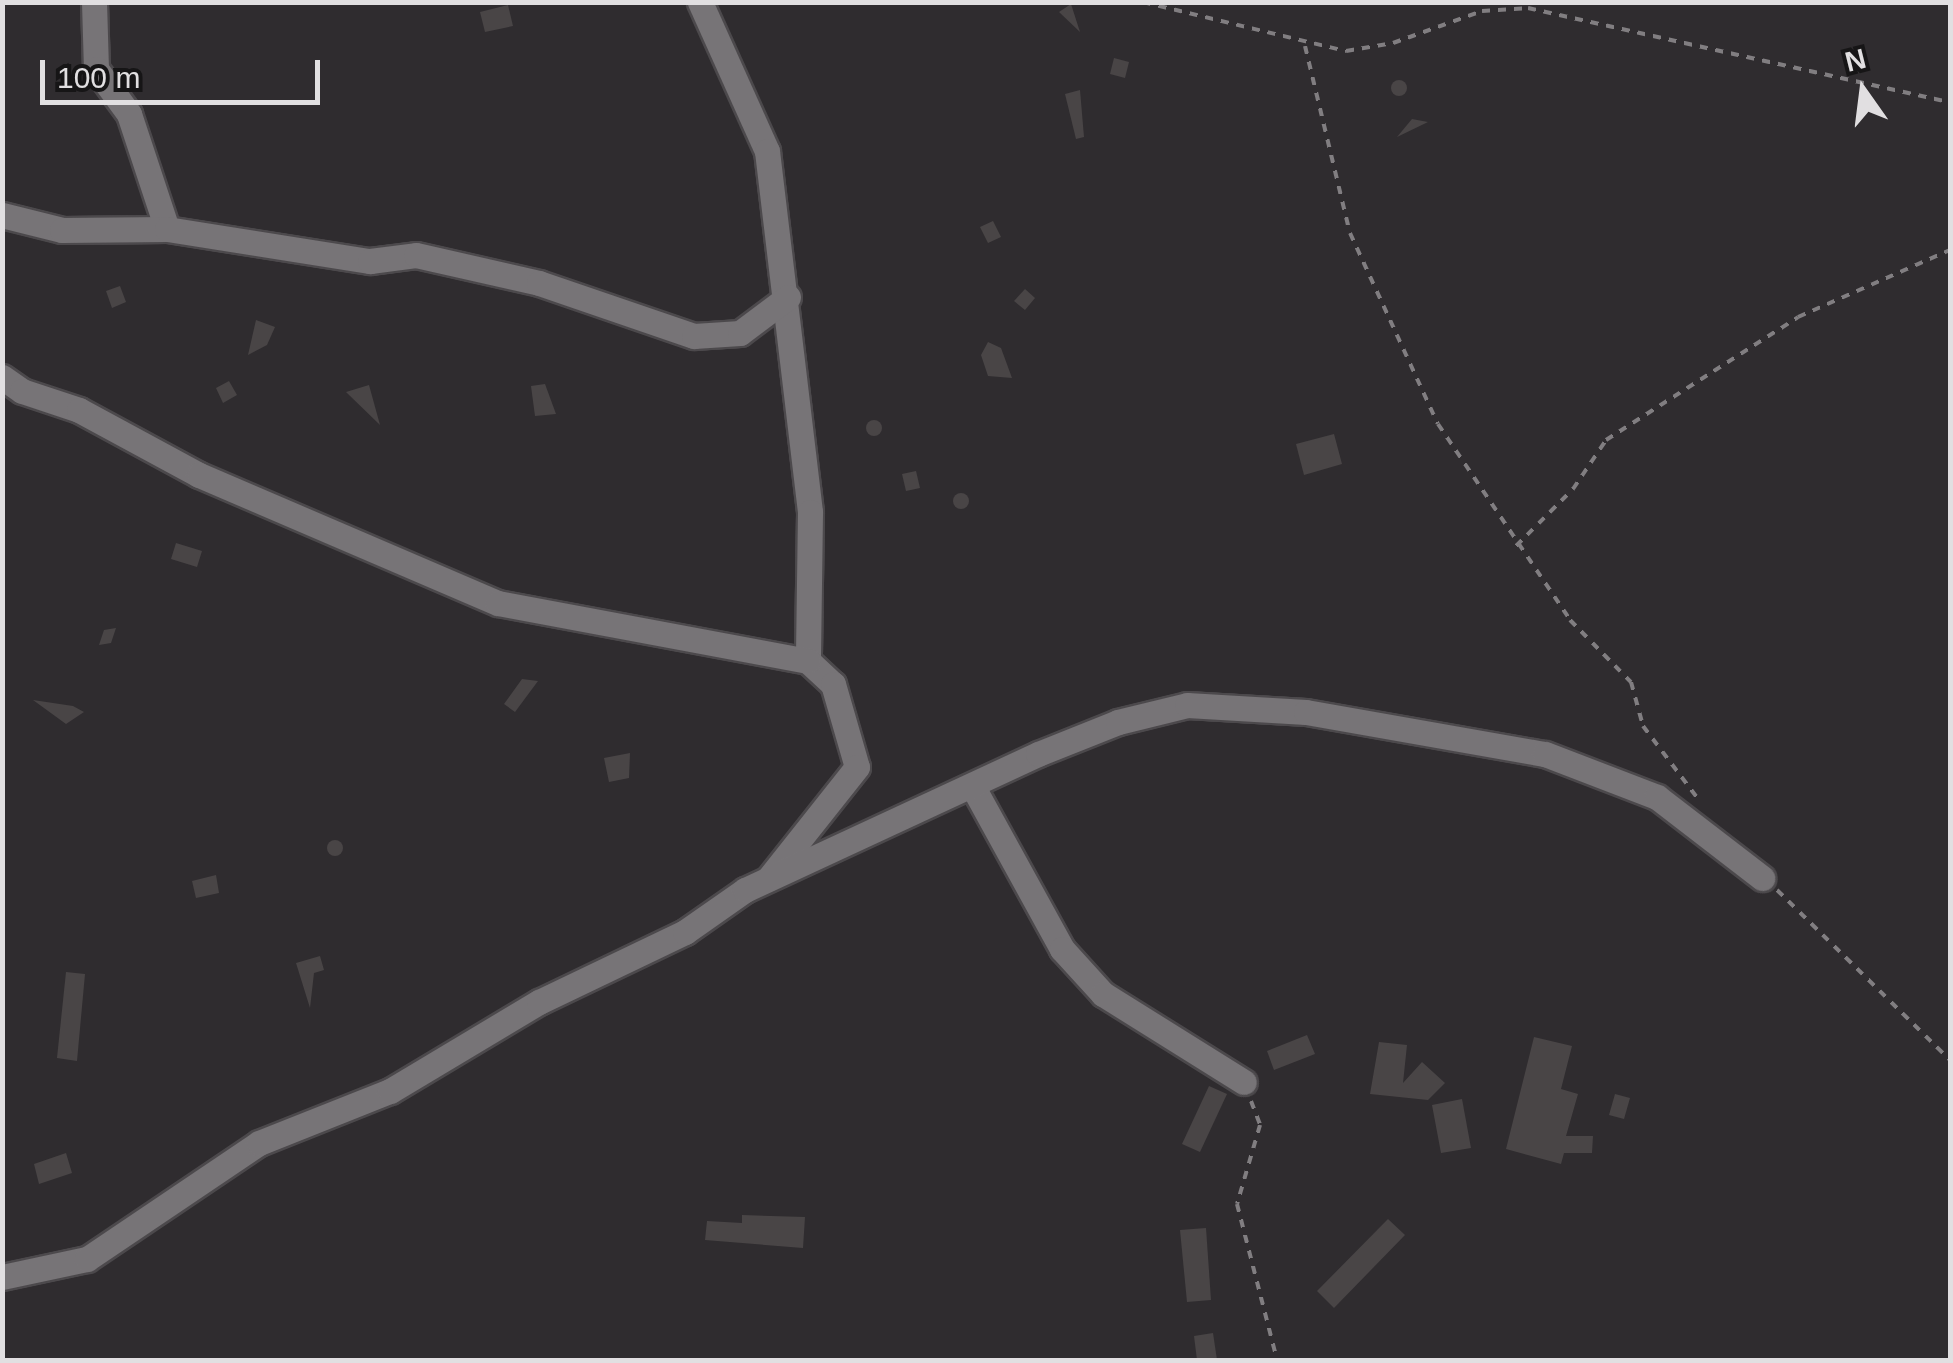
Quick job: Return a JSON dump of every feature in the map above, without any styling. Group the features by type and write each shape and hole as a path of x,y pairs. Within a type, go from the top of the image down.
{"street":[{"path":"94,2 96,68 128,114 168,228"},
{"path":"700,2 767,152 788,296 810,512 808,661"},
{"path":"2,215 62,230 168,228 370,261 416,256 539,283 694,336 740,333 788,296"},
{"path":"2,378 22,391 79,410 200,475 498,603 808,661 833,684 856,767 769,878"},
{"path":"2,1277 87,1259 259,1143 390,1091 539,1002 685,932 769,878 1118,722 1187,705 1306,712 1506,746 1608,774 1657,797 1762,878"},
{"path":"973,786 1062,949 1103,994 1244,1082"}],"path":[{"path":"1143,2 1305,46 1362,48 1482,11 1528,8 1950,102"},
{"path":"1305,46 1350,233 1438,424 1516,546 1570,620 1632,682 1644,726 1668,768 1707,808"},
{"path":"1516,546 1573,489 1606,440 1798,317 1950,250"},
{"path":"1762,878 1950,1060"},
{"path":"1244,1082 1260,1125 1237,1204 1277,1360"}],"building":[{"path":"1071,4 1080,32 1059,12"},
{"path":"508,5 513,26 485,32 480,12"},
{"path":"1114,58 1129,62 1125,78 1110,74"},
{"path":"1399,80 1407,88 1399,96 1391,88"},
{"path":"1080,90 1084,137 1076,139 1065,94"},
{"path":"1412,119 1428,122 1397,137"},
{"path":"993,221 1001,237 988,243 980,227"},
{"path":"120,286 126,302 112,308 106,291"},
{"path":"1025,289 1035,298 1025,310 1014,301"},
{"path":"256,320 275,327 267,345 248,355"},
{"path":"988,342 1001,348 1012,378 988,376 981,355"},
{"path":"229,381 237,395 223,403 216,388"},
{"path":"545,384 556,414 535,416 531,386"},
{"path":"369,385 380,425 346,392"},
{"path":"874,420 882,428 874,436 866,428"},
{"path":"1334,434 1342,464 1304,475 1296,444"},
{"path":"916,471 920,488 906,491 902,474"},
{"path":"961,493 969,501 961,509 953,501"},
{"path":"176,543 202,551 197,567 171,559"},
{"path":"116,628 111,643 99,645 104,630"},
{"path":"522,679 538,681 515,712 504,704"},
{"path":"33,700 73,706 84,712 66,724"},
{"path":"630,753 629,778 609,782 604,758"},
{"path":"335,840 343,848 335,856 327,848"},
{"path":"216,875 219,893 196,898 192,881"},
{"path":"320,956 324,970 314,973 310,1008 296,963"},
{"path":"66,972 85,974 77,1061 57,1058"},
{"path":"1307,1035 1315,1054 1274,1070 1267,1051"},
{"path":"1534,1037 1572,1046 1561,1089 1578,1094 1566,1136 1593,1136 1592,1153 1564,1153 1561,1164 1506,1149"},
{"path":"1379,1042 1407,1045 1403,1083 1422,1062 1445,1083 1428,1100 1370,1094"},
{"path":"1209,1086 1227,1094 1200,1152 1182,1144"},
{"path":"1615,1094 1630,1098 1624,1119 1609,1115"},
{"path":"1462,1099 1471,1148 1441,1153 1432,1105"},
{"path":"66,1153 72,1173 39,1184 34,1164"},
{"path":"742,1215 805,1217 803,1248 705,1240 707,1221 742,1223"},
{"path":"1388,1219 1405,1235 1334,1308 1317,1291"},
{"path":"1206,1228 1211,1300 1187,1302 1180,1230"},
{"path":"1213,1333 1217,1360 1197,1360 1194,1336"}]}
